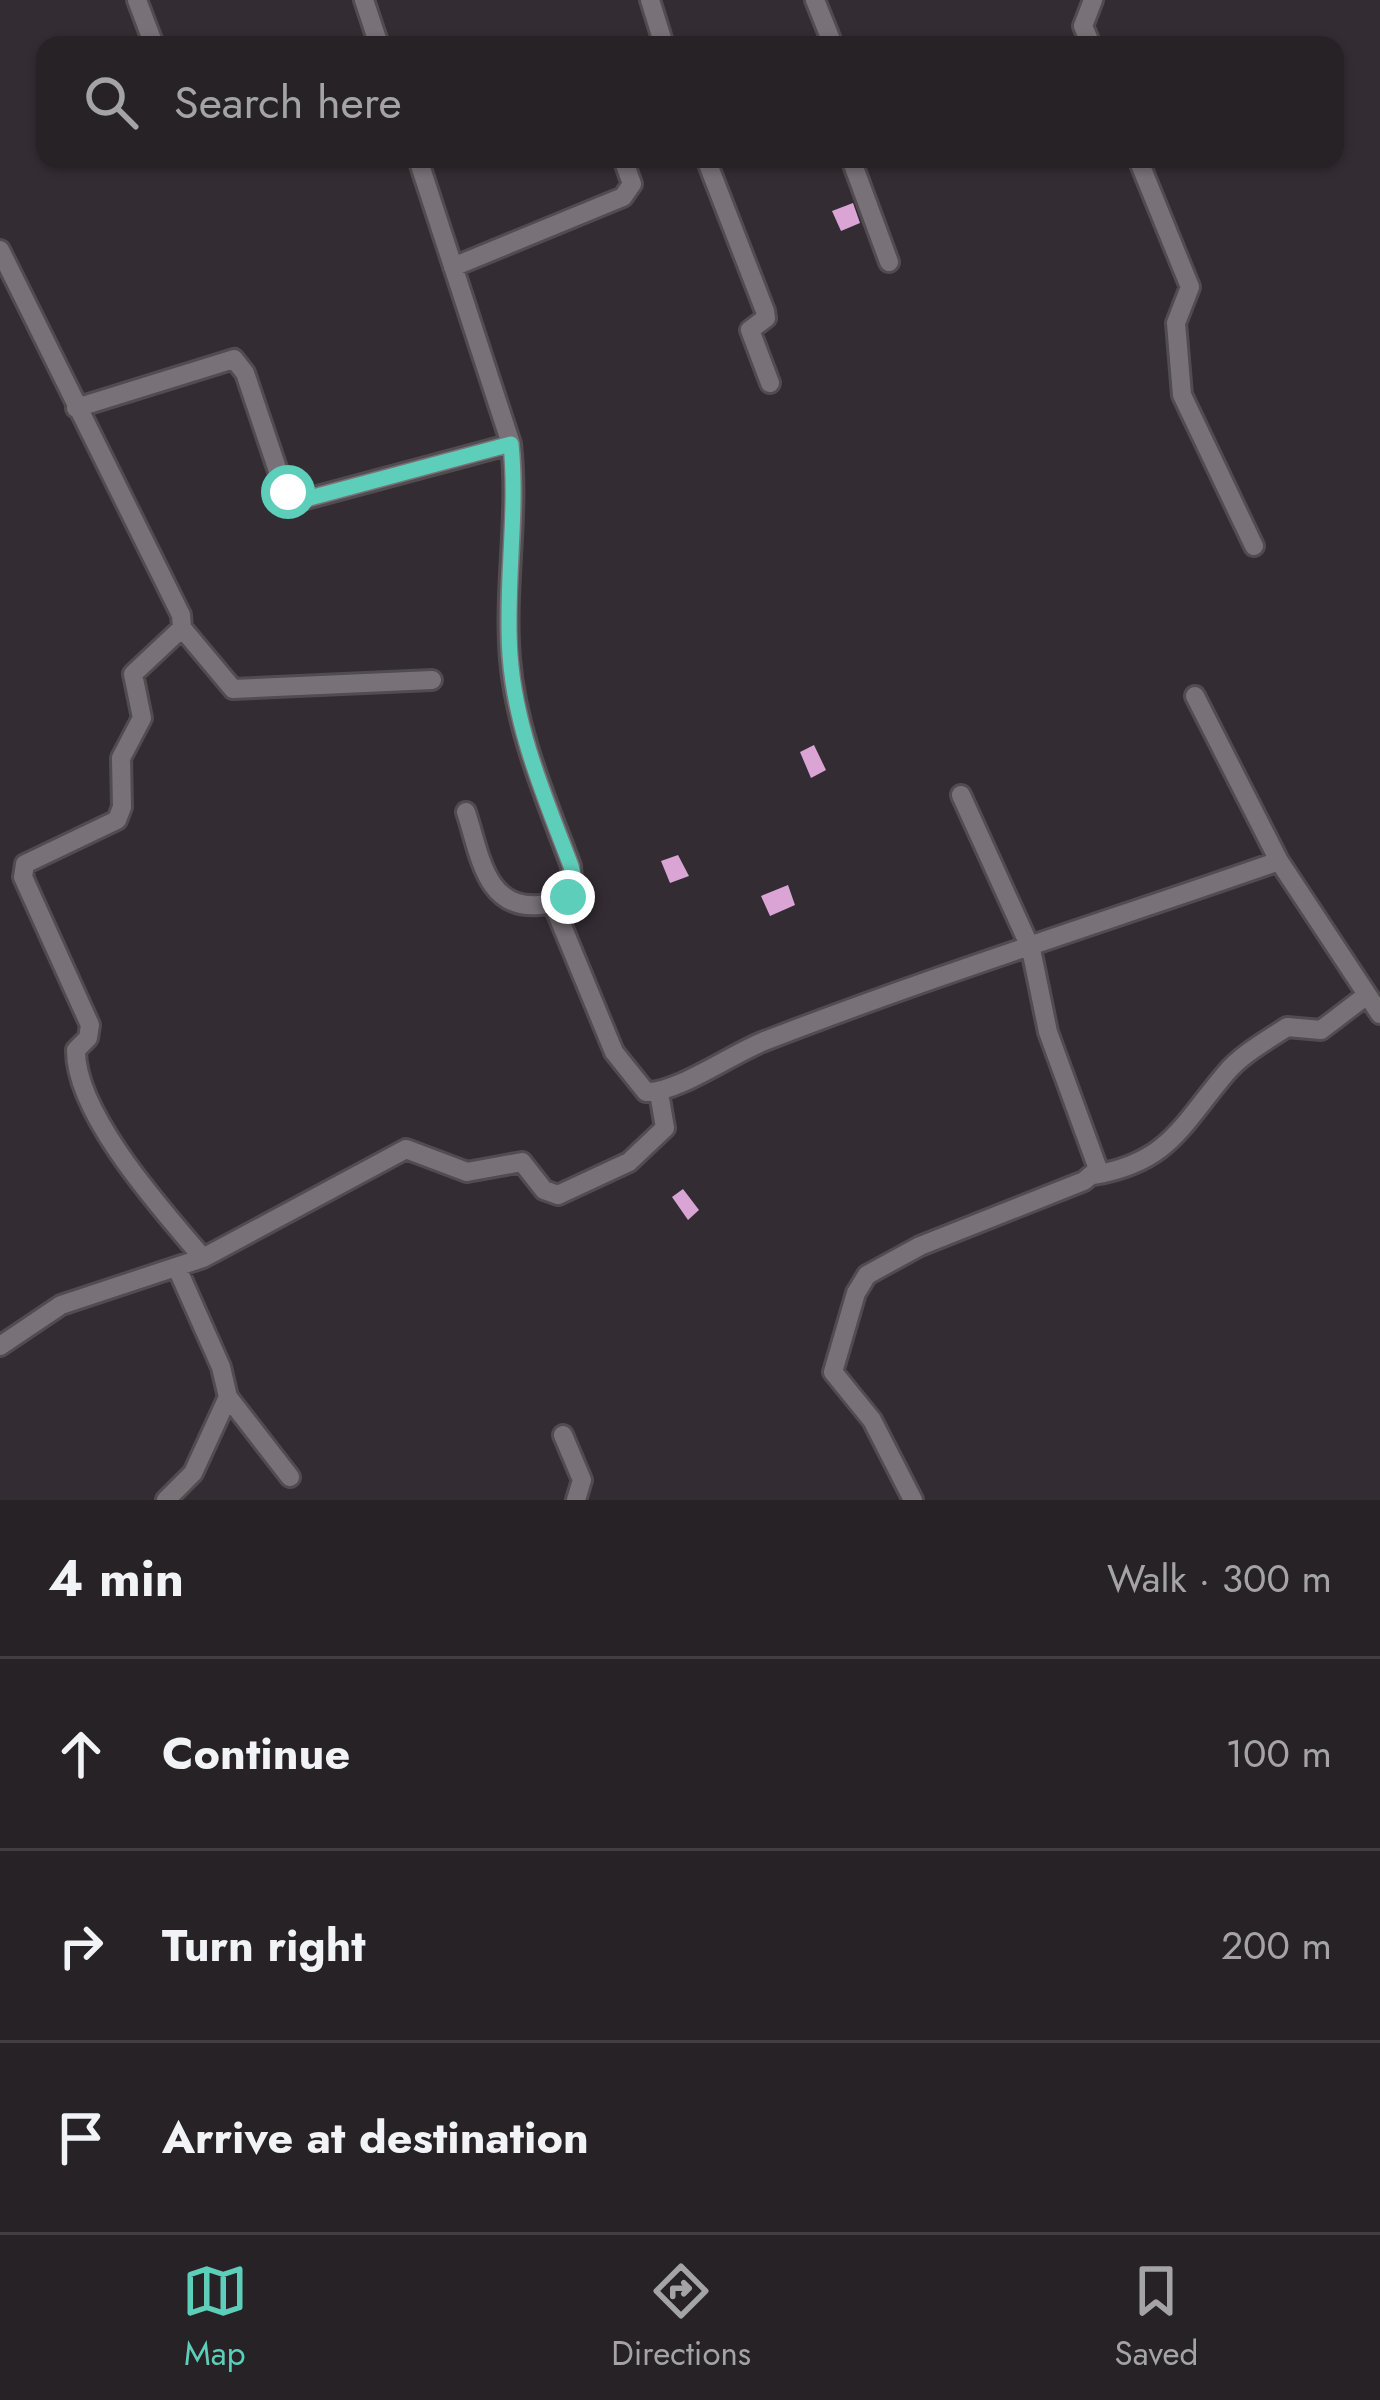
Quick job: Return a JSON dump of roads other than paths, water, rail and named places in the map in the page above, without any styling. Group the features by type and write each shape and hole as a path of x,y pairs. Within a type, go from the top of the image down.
{"street":[{"path":"137,0 151,36"},
{"path":"364,0 376,36"},
{"path":"650,0 661,36"},
{"path":"814,0 828,36"},
{"path":"1087,36 1083,26 1093,0"},
{"path":"421,168 511,444 515,486 508,605 515,695 575,882 568,897 523,907 492,890 466,812"},
{"path":"453,267 623,197 632,184 626,168"},
{"path":"709,168 765,311 766,317 750,330 770,383"},
{"path":"854,168 889,262"},
{"path":"1142,168 1190,287 1176,323 1182,394 1254,546"},
{"path":"0,250 181,615 182,628 233,689 432,680"},
{"path":"76,408 234,359 245,373 281,480 288,492 306,499 511,444"},
{"path":"182,628 133,674 142,718 121,758 122,806 117,820 39,855 26,864 22,877 90,1025 76,1061 98,1113 134,1174 203,1258"},
{"path":"1196,696 1279,860 1380,1014"},
{"path":"961,795 1031,949 1048,1032 1098,1162 1094,1175"},
{"path":"553,904 624,1069 646,1092 659,1093 749,1048 1279,860"},
{"path":"913,1500 872,1420 833,1372 861,1283 905,1253 1094,1175 1134,1166 1183,1133 1226,1072 1287,1027 1321,1030 1366,995"},
{"path":"0,1346 61,1305 203,1258 406,1149 467,1172 522,1162 544,1190 558,1196 628,1162 665,1128 659,1093"},
{"path":"177,1268 221,1367 228,1397 290,1477"},
{"path":"166,1500 193,1473 228,1397"},
{"path":"563,1435 582,1480 576,1500"}]}
